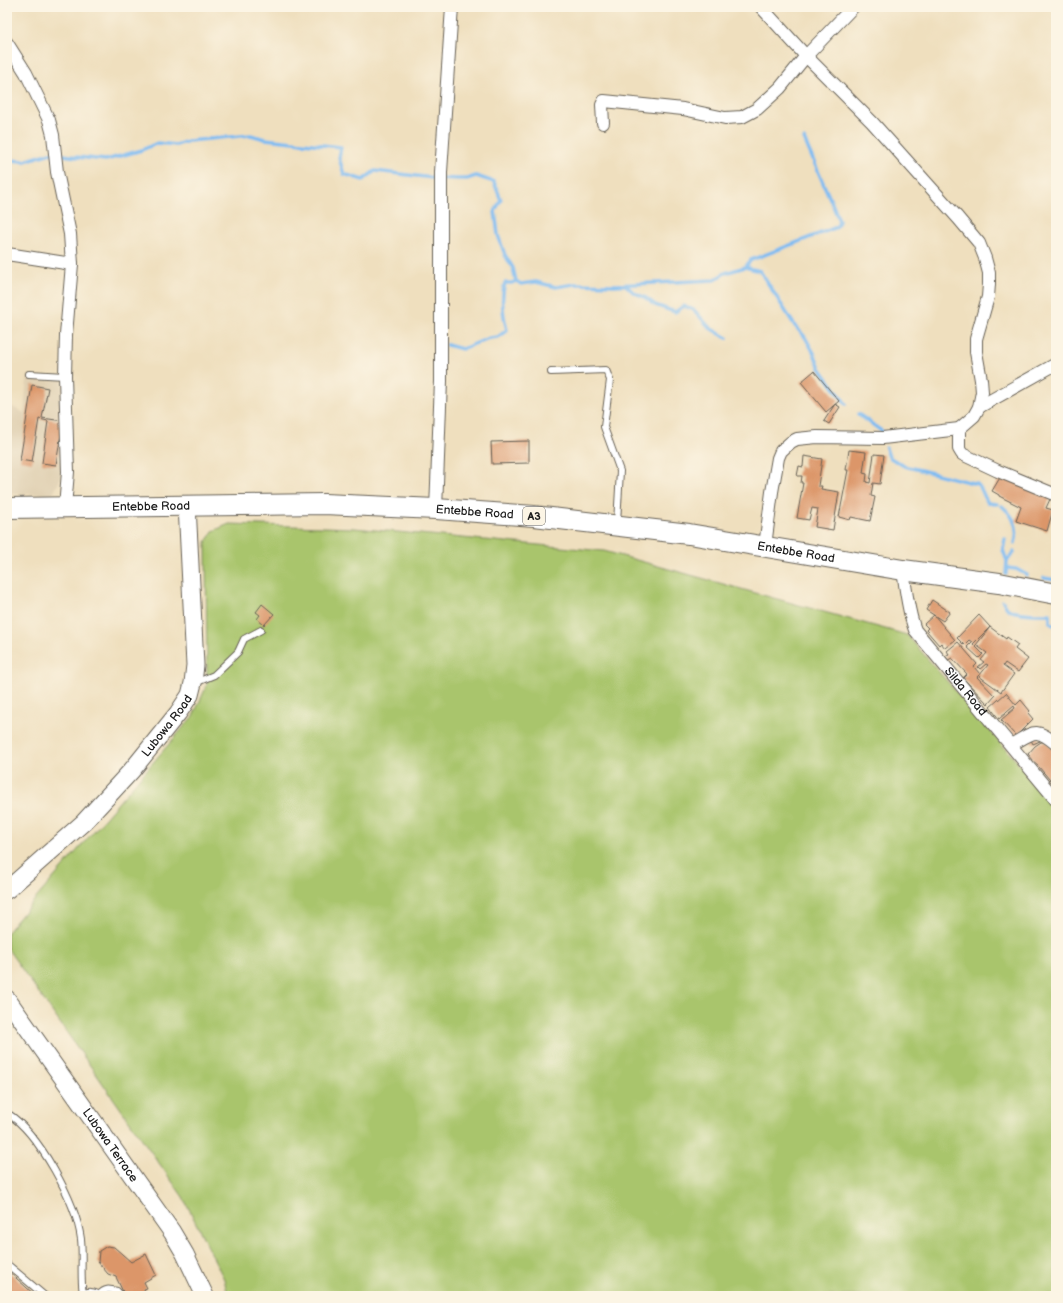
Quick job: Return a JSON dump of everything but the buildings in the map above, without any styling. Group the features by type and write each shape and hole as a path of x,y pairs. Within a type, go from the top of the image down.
{"main road":[{"name":"Entebbe Road","path":"7,508 187,504 324,504 436,509 534,516 689,534 903,570 1005,584 1056,594"}],"street":[{"path":"436,509 441,381 441,176 445,95 452,7"},
{"path":"760,7 806,56 872,122 958,218 979,243 989,273 988,297 976,345 982,392 979,408 974,416 959,429 883,438 818,437 797,439 791,442 781,451 778,458 765,546"},
{"path":"603,123 602,105 603,102 606,101 634,105 683,108 725,118 742,117 757,109 780,88 806,56 853,7"},
{"path":"7,43 26,73 49,120 56,154 59,182 70,234 72,264 64,376 68,472 65,507"},
{"path":"7,254 72,264"},
{"path":"979,408 1056,364"},
{"path":"959,429 959,449 962,454 1056,495"},
{"name":"Lubowa Road","path":"7,890 84,822 132,770 178,713 190,695 195,665 187,504"},
{"name":"Silda Road","path":"903,570 910,618 915,630 1011,746 1055,796"},
{"path":"1011,746 1030,735 1039,732 1056,744"},
{"name":"Lubowa Terrace","path":"7,999 172,1232 185,1254 205,1296"}],"lane":[{"path":"552,372 606,370 610,380 604,427 620,471 617,525"},
{"path":"29,374 64,376"},
{"path":"193,683 214,675 238,652 244,639 261,630"},
{"path":"7,1113 18,1121 36,1141 56,1172 74,1212 81,1239 82,1295 91,1292 100,1295 103,1290 109,1289 117,1291 117,1296"},
{"path":"7,1264 45,1296"}],"shaded area":[{"path":"27,376 63,379 64,466 53,494 7,494 7,404 24,413"}],"green space":[{"path":"229,524 354,528 604,551 907,635 1056,807 1056,1296 228,1296 224,1279 183,1197 7,948 7,932 193,716 207,685 206,542 213,531"}],"waterway":[{"path":"7,160 25,161 50,153 106,160 142,150 157,143 176,145 188,141 251,135 265,139 341,147 339,158 344,174 363,180 375,171 433,178 467,179 476,176 494,182 501,200 495,211 498,235 505,255 513,268 516,281 521,284 536,282 556,287 575,284 615,285 714,280 725,273 745,267 751,260 837,227 839,221 804,139"},
{"path":"745,267 760,271 795,326 805,337 820,368 846,404"},
{"path":"447,345 462,349 489,338 498,337 507,330 504,319 503,289 505,283 512,283 516,281"},
{"path":"625,284 633,292 646,298 655,305 675,312 684,306 694,310 710,328 727,338"},
{"path":"858,414 883,432"},
{"path":"886,448 889,457 904,466 977,484 981,488 988,503 997,504"},
{"path":"1002,506 1010,514 1016,528 1015,543"},
{"path":"1005,539 1003,550 1007,561 1006,574"},
{"path":"1007,561 1014,552"},
{"path":"1007,568 1016,569 1027,575"},
{"path":"1044,578 1056,580"},
{"path":"1003,601 1008,609 1012,611 1029,614 1050,614 1050,622 1053,625"}]}
